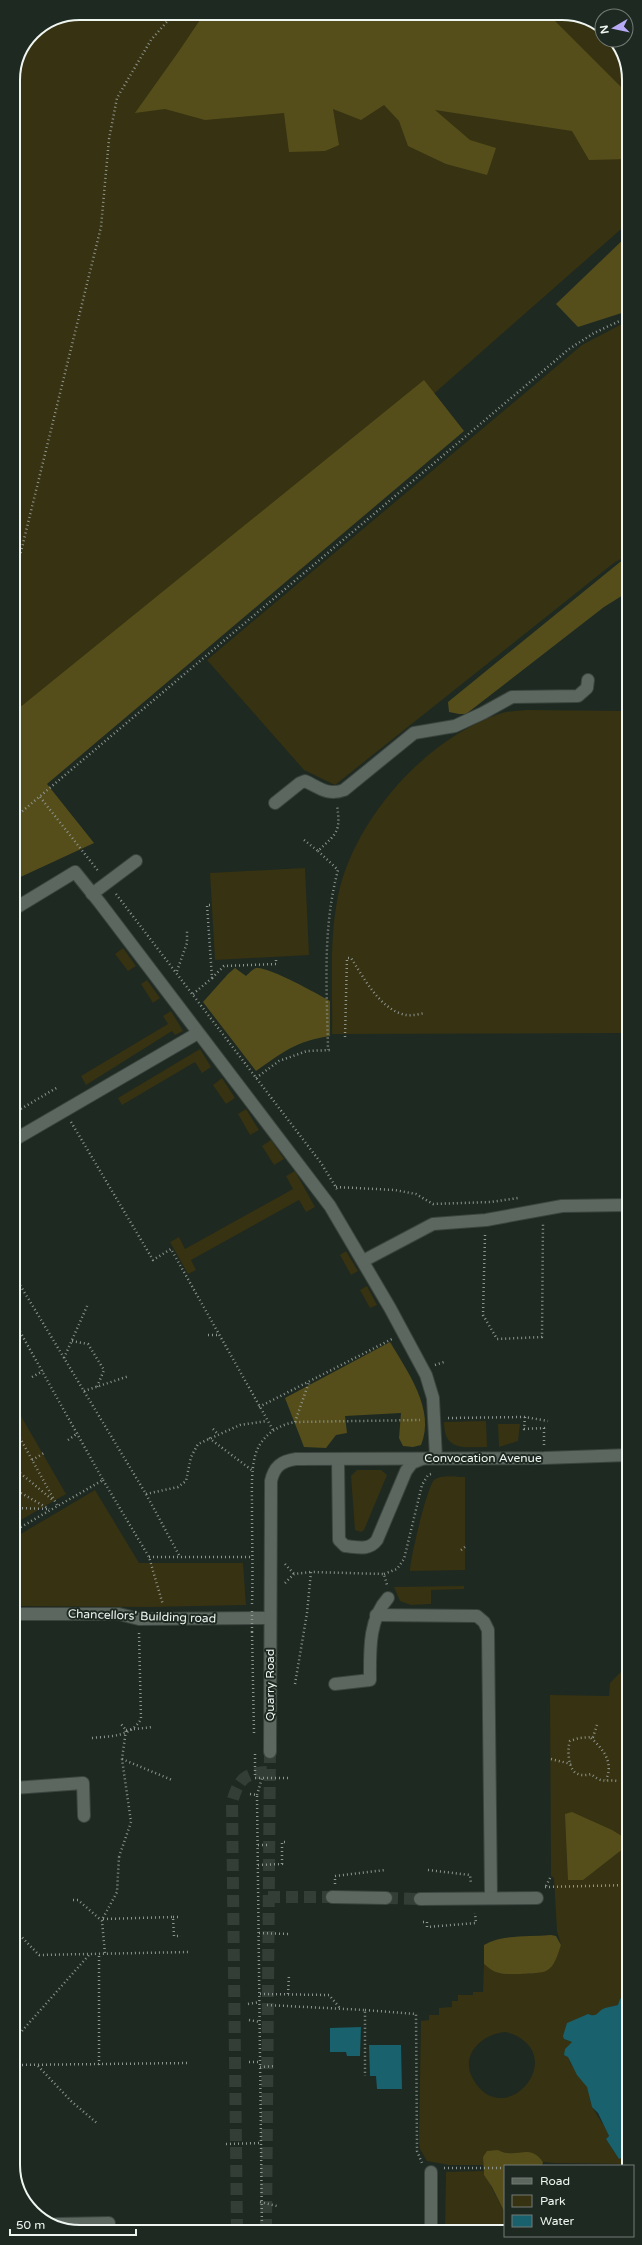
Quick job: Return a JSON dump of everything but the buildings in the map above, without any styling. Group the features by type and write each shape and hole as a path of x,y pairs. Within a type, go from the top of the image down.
{"street":[{"path":"275,803 300,783 305,781 326,792 335,793 344,790 414,733 455,726 512,697 578,696 587,688 588,680"},
{"path":"92,894 136,861"},
{"path":"20,905 75,872 330,1206 403,1333 430,1386 433,1398 436,1458"},
{"path":"20,1137 198,1033"},
{"path":"362,1261 433,1224 486,1220 562,1206 622,1206"},
{"name":"Convocation Avenue","path":"270,1558 271,1481 273,1471 281,1463 290,1460 544,1458 622,1455"},
{"path":"338,1459 339,1540 345,1546 364,1548 374,1544 377,1540 406,1471 412,1463 422,1459"},
{"name":"Quarry Road","path":"270,1558 270,1752"},
{"path":"335,1684 370,1680 370,1643 376,1615 379,1608 388,1598"},
{"name":"Chancellors' Building road","path":"20,1614 119,1614 142,1618 166,1619 270,1618"},
{"path":"376,1615 477,1616 484,1622 488,1630 491,1898"},
{"path":"20,1788 83,1783 84,1816"},
{"path":"334,1897 386,1898"},
{"path":"420,1899 537,1898"},
{"path":"431,2225 433,2169"},
{"path":"67,2224 109,2223"}],"path":[{"path":"20,556 101,227 109,139 117,98 151,40 168,20"},
{"path":"20,813 569,349 594,333 622,321"},
{"path":"318,851 337,833 339,829 335,793"},
{"path":"40,797 177,972 321,1163 339,1194"},
{"path":"304,840 338,870 329,917 325,957 328,1050"},
{"path":"210,905 206,905 212,978"},
{"path":"177,972 187,943 187,930"},
{"path":"193,994 224,966 276,964 276,957"},
{"path":"345,1037 347,958 351,958 371,988 393,1009 406,1015 425,1013"},
{"path":"256,1078 279,1061 307,1051 332,1050"},
{"path":"20,1109 58,1087"},
{"path":"64,1111 153,1260 171,1249 267,1422 273,1430"},
{"path":"321,1163 325,1161"},
{"path":"336,1187 395,1190 416,1194 432,1204 491,1202 523,1197"},
{"path":"486,1220 483,1315 497,1339 542,1337 544,1210"},
{"path":"20,1285 146,1494 180,1557"},
{"path":"64,1358 88,1304"},
{"path":"20,1332 103,1480 149,1557 159,1586 166,1619"},
{"path":"259,1407 403,1333"},
{"path":"208,1335 219,1335"},
{"path":"72,1341 88,1344 104,1370 97,1387"},
{"path":"431,1359 437,1369"},
{"path":"435,1365 444,1362"},
{"path":"32,1377 42,1371"},
{"path":"84,1391 129,1376"},
{"path":"295,1422 309,1382"},
{"path":"447,1413 448,1419 524,1417 548,1421"},
{"path":"524,1417 524,1429 544,1428 544,1458"},
{"path":"146,1494 178,1487 186,1481 191,1457 198,1444 240,1425 267,1422"},
{"path":"213,1429 218,1434"},
{"path":"68,1440 78,1433"},
{"path":"20,1438 57,1504"},
{"path":"210,1438 253,1471"},
{"path":"32,1460 44,1453"},
{"path":"20,1473 57,1504"},
{"path":"283,1585 294,1574 311,1572 384,1574 397,1569 404,1559 422,1485 428,1475 432,1473"},
{"path":"20,1527 57,1504 103,1480"},
{"path":"20,1492 49,1509"},
{"path":"20,1508 49,1509"},
{"path":"461,1550 465,1547"},
{"path":"149,1557 270,1558"},
{"path":"294,1684 307,1613 311,1572"},
{"path":"384,1574 386,1580"},
{"path":"252,1590 254,1740"},
{"path":"92,1738 124,1735 136,1727 141,1719 142,1618"},
{"path":"105,1954 102,1920 116,1892 119,1857 131,1822 122,1760 126,1730 121,1724"},
{"path":"591,1738 597,1725"},
{"path":"126,1730 153,1728"},
{"path":"606,1780 609,1773 608,1760 603,1748 591,1738 579,1738 570,1741 568,1747 571,1764 575,1773 591,1774 596,1780 618,1781"},
{"path":"254,1747 255,1778 288,1778"},
{"path":"551,1759 571,1764"},
{"path":"122,1760 172,1780"},
{"path":"262,1778 257,1795 260,1994 260,2202 262,2225"},
{"path":"250,1794 257,1795"},
{"path":"258,1865 282,1864 282,1842 288,1842"},
{"path":"258,1845 270,1844"},
{"path":"334,1897 335,1876 385,1870"},
{"path":"428,1870 470,1875"},
{"path":"546,1886 551,1876"},
{"path":"522,1898 546,1886 622,1885"},
{"path":"73,1900 78,1900 102,1920 180,1917"},
{"path":"173,1917 172,1936 181,1936"},
{"path":"422,1922 426,1922 427,1927 476,1923"},
{"path":"259,1934 289,1934"},
{"path":"20,1935 39,1955 190,1952"},
{"path":"20,2033 90,1954"},
{"path":"99,1954 99,2065"},
{"path":"288,1994 289,1975"},
{"path":"260,1994 329,1996 340,2008"},
{"path":"248,2004 260,2002"},
{"path":"267,2005 340,2008 416,2014 417,2151 422,2164 433,2169 504,2168"},
{"path":"365,2010 365,2076"},
{"path":"249,2020 260,2022"},
{"path":"249,2062 260,2062"},
{"path":"20,2065 129,2066 190,2063"},
{"path":"37,2065 71,2101 98,2124"},
{"path":"260,2067 275,2066"},
{"path":"360,2067 366,2066"},
{"path":"226,2144 260,2142"},
{"path":"260,2202 277,2206"}],"green space":[{"path":"80,20 566,20 577,22 594,30 594,48 613,48 621,68 622,228 20,758 20,80 21,68 30,47 47,30 68,21"},
{"path":"622,324 622,559 615,562 335,785 304,770 207,660 582,345"},
{"path":"511,711 622,711 622,1033 332,1034 332,951 337,901 345,871 358,842 375,813 396,787 420,763 446,742 473,725 502,713"},
{"path":"305,868 309,955 215,960 210,873"},
{"path":"123,948 136,966 128,971 115,954"},
{"path":"147,980 160,998 153,1003 141,984"},
{"path":"171,1011 183,1031 175,1035 172,1031 86,1085 81,1076 168,1024 163,1016"},
{"path":"200,1049 211,1067 202,1073 195,1062 122,1105 118,1098"},
{"path":"222,1078 235,1098 226,1104 213,1085"},
{"path":"246,1109 259,1130 250,1135 238,1114"},
{"path":"271,1140 284,1159 274,1165 262,1146"},
{"path":"295,1171 315,1207 306,1212 299,1200 191,1260 196,1270 188,1274 170,1242 179,1237 185,1249 293,1189 286,1176"},
{"path":"346,1251 358,1271 351,1275 340,1255"},
{"path":"367,1286 377,1305 370,1308 360,1290"},
{"path":"20,1414 66,1494 20,1521"},
{"path":"486,1421 487,1447 457,1446 448,1439 445,1432 444,1422"},
{"path":"498,1424 520,1424 518,1441 499,1447"},
{"path":"357,1470 381,1470 387,1475 364,1530 361,1532 355,1530 351,1476"},
{"path":"445,1476 465,1477 465,1570 410,1571 419,1524 431,1485 437,1478"},
{"path":"95,1490 139,1563 243,1563 246,1605 150,1607 20,1606 20,1534"},
{"path":"464,1586 464,1589 431,1590 431,1604 411,1605 400,1601 394,1587"},
{"path":"622,1671 622,1998 618,2005 603,2009 599,2014 593,2016 564,2039 572,2042 568,2055 569,2060 583,2080 589,2093 592,2106 609,2136 606,2139 619,2159 622,2158 622,2164 543,2162 538,2156 528,2152 505,2153 498,2150 483,2157 483,2165 449,2165 427,2161 420,2149 419,2140 421,2021 429,2020 429,2015 439,2015 439,2008 452,2007 452,2001 458,2001 458,1995 473,1995 473,1992 483,1992 484,1964 495,1971 529,1974 561,1945 557,1931 554,1878 551,1876 550,1695 609,1696 610,1683","holes":["506,2032 525,2042 534,2056 534,2070 527,2084 515,2094 501,2098 486,2094 473,2079 469,2070 471,2054 476,2047 489,2036 497,2033"]},
{"path":"483,2171 504,2211 504,2225 445,2225 446,2172"}],"shaded area":[{"path":"200,20 554,20 622,88 622,159 589,160 572,131 435,110 470,140 496,148 487,175 446,164 408,146 399,121 384,105 361,120 333,109 339,145 325,151 289,152 284,113 205,120 165,109 135,113"},
{"path":"622,241 622,313 578,327 556,304"},
{"path":"424,380 464,431 47,784 94,843 20,877 20,707"},
{"path":"622,561 622,596 604,607 466,714 449,712 448,702"},
{"path":"235,968 246,976 256,968 271,971 330,1001 330,1036 308,1041 290,1048 256,1071 203,1002"},
{"path":"390,1342 418,1391 425,1418 425,1432 421,1445 413,1447 403,1446 399,1438 401,1413 345,1416 347,1433 336,1435 326,1448 304,1447 285,1398"},
{"path":"572,1812 622,1836 622,1850 583,1880 568,1880 565,1814"},
{"path":"556,1936 561,1945 554,1963 546,1971 503,1974 493,1971 484,1964 484,1945 491,1941 516,1937"},
{"path":"498,2150 505,2153 528,2152 538,2156 543,2162 542,2165 504,2165 504,2211 484,2175 483,2157 487,2151"}],"water":[{"path":"622,1998 622,2158 619,2159 606,2139 609,2136 598,2113 592,2107 587,2087 577,2075 568,2057 564,2055 565,2049 572,2042 564,2039 563,2036 567,2023 588,2014 596,2015 602,2009 618,2005"},
{"path":"361,2027 360,2056 347,2056 346,2052 330,2052 330,2028"},
{"path":"369,2045 401,2045 402,2089 377,2089 376,2076 370,2076"}],"tunnel":[{"path":"266,2225 270,1752"},
{"path":"237,2225 232,1802 237,1788 244,1779 254,1774 269,1772"},
{"path":"268,1897 332,1897"},
{"path":"386,1898 420,1899"}]}
